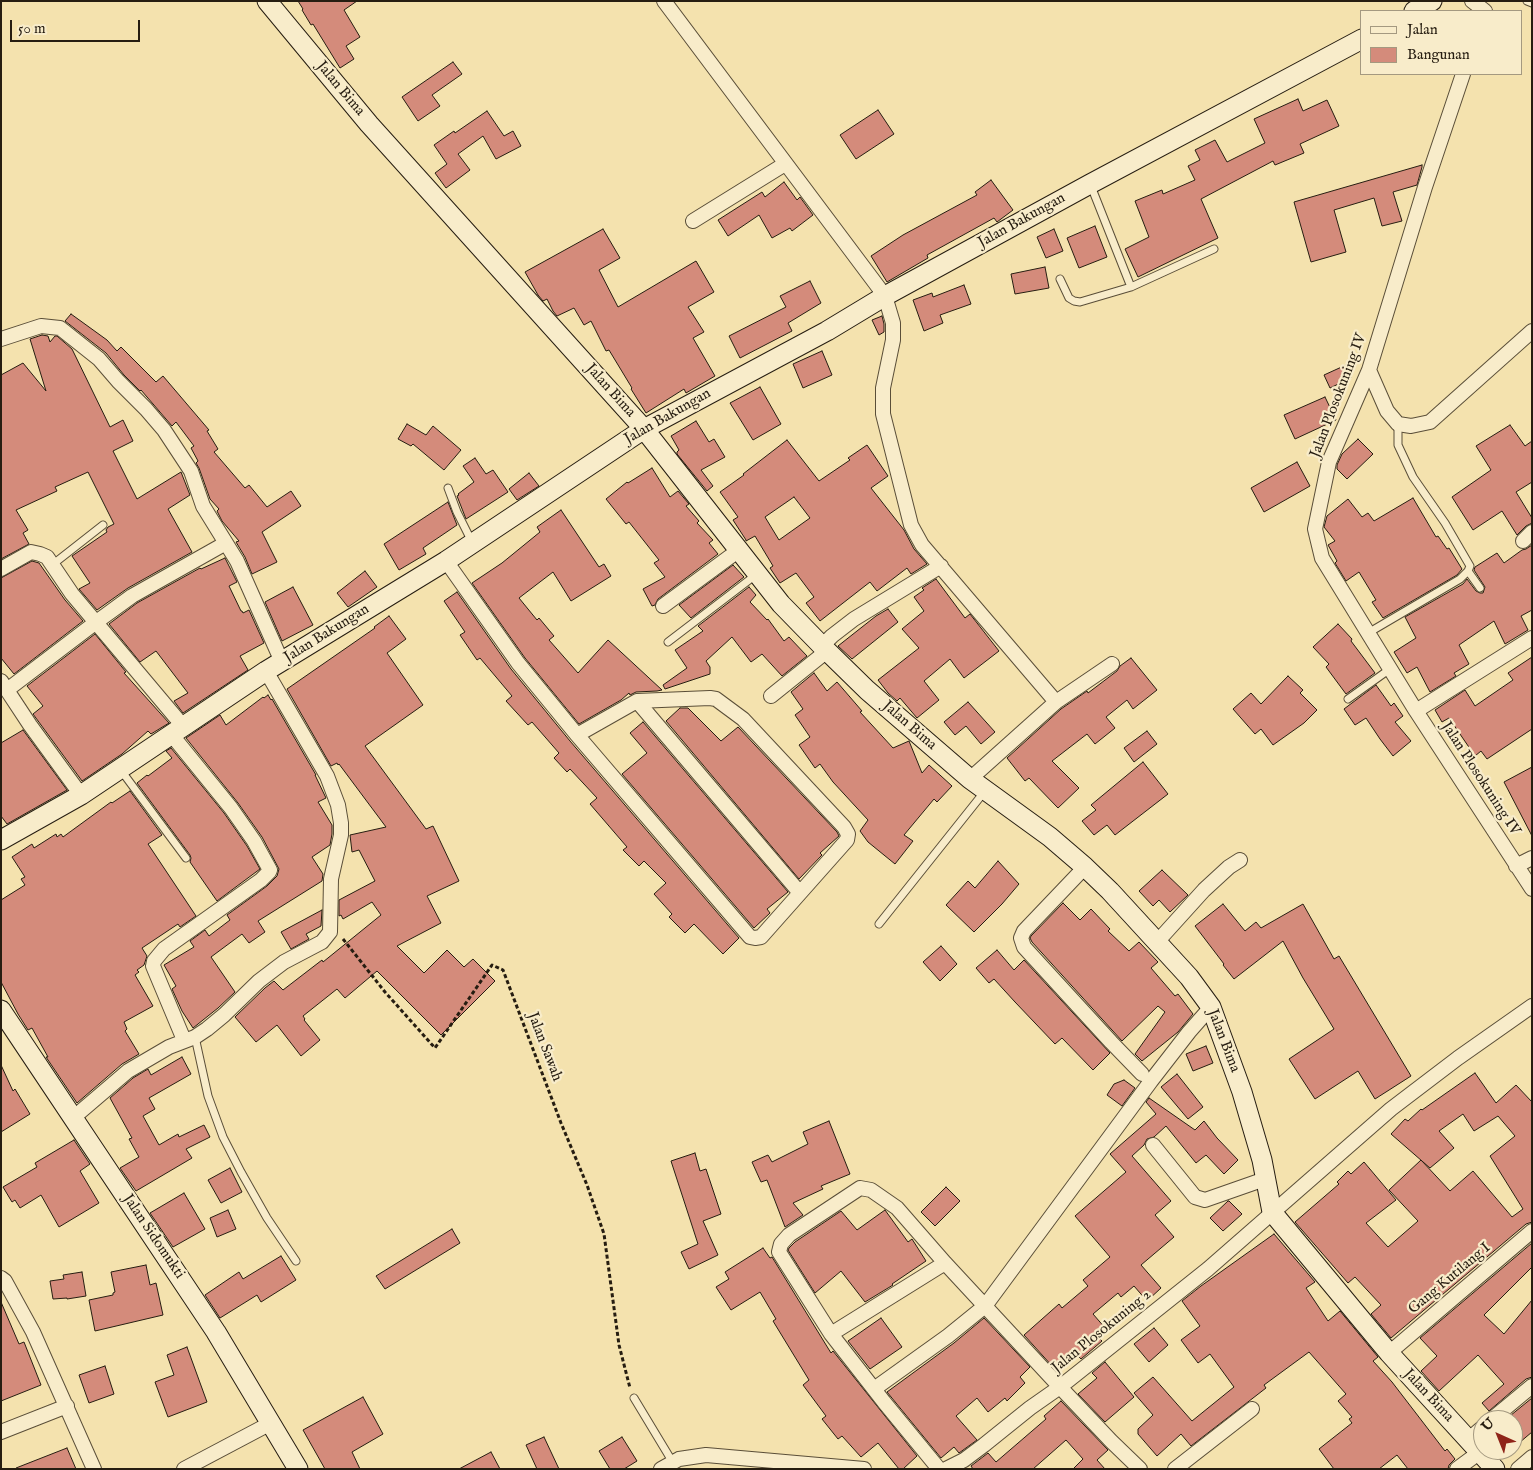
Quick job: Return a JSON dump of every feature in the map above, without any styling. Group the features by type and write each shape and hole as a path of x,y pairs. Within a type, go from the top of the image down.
{"main road":[{"name":"Jalan Bima","path":"267,1 369,124 644,429 781,604 867,690 970,779 1050,837 1085,867 1110,891 1189,977 1211,1008 1242,1092 1262,1160 1272,1212 1389,1353 1473,1445"},
{"path":"1416,10 1432,1"},
{"name":"Jalan Bakungan","path":"1,840 81,795 274,666 446,561 644,429 827,331 885,296 1090,184 1360,40"},
{"name":"Jalan Sidomukti","path":"1,1010 216,1332 298,1469"}],"street":[{"path":"664,1 885,296 893,323 893,340 883,388 884,414 911,525 922,545 1056,702"},
{"path":"1472,1 1483,10"},
{"name":"Jalan Plosokuning IV","path":"1464,75 1425,188 1369,370 1329,462 1315,529 1322,558 1416,711 1532,889"},
{"path":"693,221 785,164"},
{"path":"1,339 40,326 60,328 99,359 164,430 192,470 204,506 237,561 274,666 327,776 338,805 341,823 341,835 331,879 330,932 322,942 284,962 259,981 224,1015 189,1039 169,1047 128,1071 73,1118"},
{"path":"1369,370 1387,411 1398,424 1411,426 1430,422 1532,330"},
{"path":"81,795 30,725 4,685 132,596 226,543"},
{"path":"663,606 739,550"},
{"path":"1,570 31,552 47,557 72,594 177,730 254,841 270,870 261,880 164,949 154,961 153,966 189,1039"},
{"path":"446,561 518,663 577,735 750,938 761,937 847,840 848,834 844,828 743,719 716,700 710,698 637,701 577,735"},
{"path":"771,696 824,648 832,636 854,620 941,566"},
{"path":"1416,711 1532,638"},
{"path":"970,779 1056,702 1112,664"},
{"path":"637,701 800,893"},
{"path":"1516,866 1532,858"},
{"path":"1157,942 1204,890 1229,867 1240,860"},
{"path":"1085,867 1024,931 1021,938 1024,947 1142,1074"},
{"path":"1272,1212 1391,1109 1458,1058 1532,1006"},
{"path":"874,1389 986,1306 1157,1074 1189,1032 1211,1008"},
{"path":"1153,1145 1195,1197 1205,1200 1265,1179"},
{"path":"939,1469 831,1334 779,1252 781,1244 789,1236 860,1188 871,1190 897,1208 1060,1387 1140,1469"},
{"name":"Jalan Plosokuning 2","path":"946,1469 964,1460 984,1446 1030,1408 1060,1387 1208,1269 1272,1212"},
{"name":"Gang Kutilang I","path":"1389,1353 1532,1231"},
{"path":"831,1334 946,1263"},
{"path":"1,1278 5,1281 33,1332 94,1469"},
{"path":"1502,1410 1532,1386"},
{"path":"1,1432 67,1406"},
{"path":"1175,1469 1252,1408"},
{"path":"184,1469 271,1423"},
{"path":"1457,1469 1473,1447"},
{"path":"667,1465 688,1457 706,1455 864,1469"},
{"path":"1518,1469 1532,1457"}],"lane":[{"path":"1527,1 1532,3"},
{"path":"1090,184 1131,287"},
{"path":"1060,279 1069,298 1080,302 1131,287 1214,249"},
{"path":"1368,632 1460,579 1470,566 1445,523 1413,477 1398,445 1398,424"},
{"path":"448,488 472,543"},
{"path":"52,565 102,525"},
{"path":"1468,571 1480,588"},
{"path":"668,642 757,574"},
{"path":"1348,699 1390,669"},
{"path":"120,769 186,858"},
{"path":"879,924 986,791"},
{"path":"189,1039 223,1137 267,1218 296,1261"},
{"path":"634,1398 667,1465"}],"path":[{"name":"Jalan Sawah","path":"331,923 385,992 435,1048 492,965 502,970 561,1124 587,1185 604,1234 618,1346 626,1378 634,1398"}],"building":[{"path":"298,1 357,1 344,10 360,37 346,46 354,59 340,68 313,24 311,25"},
{"path":"453,62 462,74 432,95 440,106 418,121 402,97"},
{"path":"1298,99 1303,111 1327,100 1339,126 1300,144 1304,153 1275,165 1273,161 1201,199 1218,238 1138,277 1125,249 1149,237 1135,201 1162,190 1163,194 1195,180 1188,166 1200,160 1195,150 1215,140 1227,162 1265,143 1254,119"},
{"path":"878,110 894,134 856,159 840,135"},
{"path":"487,111 504,136 513,131 521,146 496,159 483,136 458,154 470,170 446,188 435,173 447,164 434,145"},
{"path":"1422,165 1417,185 1393,192 1402,221 1382,226 1374,198 1334,210 1346,252 1311,262 1294,202"},
{"path":"991,180 1013,210 997,222 994,218 927,255 928,258 887,282 871,256 903,235 977,195 975,192"},
{"path":"784,182 797,200 800,197 813,215 792,231 790,228 772,238 759,215 728,236 718,220 762,192 765,197"},
{"path":"1095,226 1107,257 1079,268 1067,238"},
{"path":"603,229 620,258 599,270 618,307 696,261 714,292 688,307 704,332 693,338 715,376 686,393 684,389 646,413 609,350 606,351 591,321 584,325 574,308 557,316 547,299 543,301 538,295 525,272"},
{"path":"1054,229 1063,251 1046,258 1037,237"},
{"path":"1045,267 1049,288 1015,294 1011,274"},
{"path":"810,281 821,303 788,323 792,331 740,358 729,336 786,307 780,296"},
{"path":"964,285 971,304 940,315 943,323 924,331 913,300 932,293 933,297"},
{"path":"71,314 107,340 117,351 121,347 156,382 163,376 209,430 207,431 218,449 214,452 245,488 249,485 267,507 291,491 301,506 262,532 277,562 252,574 236,542 239,541 222,521 217,511 219,509 210,499 196,463 198,461 191,448 194,446 176,422 172,426 106,353 65,321"},
{"path":"882,316 884,332 879,335 872,320"},
{"path":"42,335 48,336 50,342 57,336 72,349 110,427 123,420 133,441 113,451 137,499 181,472 190,495 168,509 192,552 128,588 97,610 79,589 90,583 72,556 107,532 108,527 114,524 88,472 55,487 57,491 16,510 28,530 23,533 29,544 1,559 1,375 23,363 46,391 30,339"},
{"path":"822,351 832,375 803,388 793,364"},
{"path":"1346,365 1351,378 1330,388 1324,375"},
{"path":"760,387 781,424 753,440 730,403"},
{"path":"1325,397 1336,420 1295,439 1284,415"},
{"path":"696,421 709,442 714,439 725,457 701,470 713,486 707,491 677,454 679,450 671,436"},
{"path":"407,424 426,435 433,426 461,450 444,470 413,444 411,446 398,439"},
{"path":"1510,425 1525,446 1532,441 1532,482 1516,492 1532,518 1532,523 1517,535 1502,511 1473,530 1452,497 1491,470 1476,446"},
{"path":"1358,439 1373,454 1347,479 1337,469 1337,465 1342,454"},
{"path":"787,440 819,481 850,460 848,458 867,445 888,476 871,488 904,530 914,549 927,564 911,574 907,568 877,591 870,582 820,621 806,603 814,597 796,573 780,583 770,568 773,566 755,536 746,541 733,520 738,517 720,492","holes":["794,497 810,518 779,540 765,517"]},
{"path":"475,458 486,474 493,470 508,492 466,519 457,496 474,482 463,466"},
{"path":"1297,462 1310,486 1264,512 1251,488"},
{"path":"652,468 670,497 678,491 689,504 686,506 699,521 697,523 713,540 709,543 718,554 658,599 655,605 652,606 643,589 665,577 654,563 659,560 629,522 626,524 606,499 627,482"},
{"path":"529,473 539,486 517,500 509,489"},
{"path":"1413,498 1436,537 1438,536 1447,549 1449,548 1462,569 1457,575 1383,618 1372,602 1376,600 1359,572 1346,581 1335,563 1337,561 1328,545 1335,541 1324,527 1327,516 1348,499 1362,517 1368,513 1374,521"},
{"path":"448,502 457,525 423,548 426,554 399,570 384,544"},
{"path":"561,510 599,567 604,564 611,576 571,601 553,572 519,598 537,620 539,618 554,636 549,640 578,673 608,640 662,690 636,692 630,695 629,693 621,700 579,724 525,658 472,583 502,563 540,532 537,527"},
{"path":"1532,545 1532,610 1521,616 1528,630 1505,644 1494,621 1459,645 1469,664 1454,673 1456,676 1430,692 1417,667 1407,673 1394,652 1416,638 1405,617 1463,584 1467,579 1476,591 1483,593 1485,587 1474,570 1475,567 1497,553 1504,563"},
{"path":"225,558 237,582 229,586 241,611 243,613 249,610 264,643 240,656 248,670 183,713 174,701 188,693 156,651 140,662 109,624 137,603 200,568"},
{"path":"32,561 39,563 65,600 83,621 14,674 1,658 1,578"},
{"path":"733,565 744,577 691,618 679,605"},
{"path":"365,571 377,587 348,607 337,593"},
{"path":"936,579 965,618 970,614 999,651 964,678 950,659 924,681 939,700 917,718 900,698 897,701 878,680 919,648 902,629 924,611 914,597 924,590 922,588"},
{"path":"293,587 313,625 282,641 265,602"},
{"path":"749,587 756,595 750,602 768,619 784,641 789,637 807,656 782,676 762,654 751,662 732,637 706,661 710,667 710,674 665,689 663,685 687,668 675,650 703,631 698,626"},
{"path":"457,592 511,669 570,741 739,938 723,954 694,924 685,933 669,917 672,914 654,894 666,883 644,861 639,866 623,850 627,847 590,804 597,798 570,769 567,772 554,758 559,753 532,722 528,725 506,701 512,696 480,658 477,660 460,635 465,632 444,601"},
{"path":"888,609 898,622 852,659 838,646 876,616"},
{"path":"389,616 406,639 387,653 423,705 365,746 426,829 433,826 459,881 427,896 441,923 397,946 424,973 447,950 464,967 473,959 495,981 441,1035 377,971 345,998 337,989 303,1016 320,1040 301,1056 277,1025 256,1042 235,1017 274,981 283,990 322,960 323,962 381,915 372,902 343,919 341,915 339,916 339,900 375,881 359,850 352,852 350,835 386,827 339,764 331,766 287,689 375,628"},
{"path":"1338,624 1352,639 1351,641 1375,673 1346,694 1326,667 1329,664 1313,647"},
{"path":"95,634 126,672 124,673 169,723 151,734 148,731 122,754 82,781 33,714 43,706 27,686"},
{"path":"1532,657 1532,729 1487,759 1481,751 1475,756 1449,718 1442,722 1435,710 1465,690 1475,706 1513,680 1508,673"},
{"path":"1131,658 1157,690 1133,709 1127,700 1106,717 1115,728 1095,744 1087,734 1052,761 1079,788 1058,808 1029,778 1025,781 1007,758 1061,709 1087,691 1088,693"},
{"path":"814,673 827,691 837,682 862,711 860,712 893,748 909,741 922,773 929,765 952,786 937,802 934,799 904,835 913,841 895,864 868,842 860,831 868,820 833,782 820,764 815,768 799,745 810,737 795,715 803,709 791,692"},
{"path":"1288,676 1303,690 1300,693 1317,710 1304,723 1273,745 1261,729 1255,734 1233,709 1251,693 1261,704"},
{"path":"1376,685 1391,706 1394,703 1403,716 1395,722 1411,741 1393,756 1366,718 1355,725 1344,709"},
{"path":"268,695 316,775 326,798 318,802 332,825 330,845 312,857 323,874 322,881 258,921 265,932 249,943 242,934 211,957 235,992 193,1028 182,1011 172,989 176,986 164,965 194,947 190,941 205,930 209,936 230,920 227,915 267,886 277,876 279,869 262,837 238,803 186,738 220,715 226,725"},
{"path":"968,702 995,732 981,744 966,726 955,735 944,722"},
{"path":"680,708 688,708 721,741 738,727 837,832 839,836 820,853 822,855 799,879 666,721"},
{"path":"643,722 788,892 767,909 770,913 754,928 622,774 647,753 630,733"},
{"path":"23,730 67,790 7,824 1,816 1,743"},
{"path":"1147,731 1157,744 1134,762 1124,748"},
{"path":"171,748 224,813 247,846 260,869 217,901 190,862 190,855 137,783 172,758 166,751"},
{"path":"1143,762 1168,794 1115,835 1107,825 1094,835 1082,821 1096,810 1091,805"},
{"path":"1532,767 1532,836 1504,782"},
{"path":"130,791 162,835 148,844 196,916 180,927 178,924 142,948 147,956 144,965 137,970 139,972 135,975 153,1006 124,1022 127,1029 125,1031 139,1054 122,1064 77,1103 46,1057 48,1057 32,1028 28,1030 1,982 1,900 25,885 21,879 25,877 12,857 32,844 34,848 56,834 57,837 61,834 63,837 111,802"},
{"path":"998,861 1019,884 974,932 946,905 968,881 975,888"},
{"path":"1162,870 1188,895 1170,912 1159,900 1153,906 1139,891"},
{"path":"1063,903 1080,920 1091,909 1110,929 1108,931 1129,951 1139,942 1158,962 1151,968 1175,996 1178,994 1193,1014 1178,1032 1142,1061 1135,1054 1165,1012 1158,1006 1122,1041 1030,938"},
{"path":"1223,904 1245,931 1256,922 1261,928 1303,904 1334,959 1339,956 1411,1076 1375,1099 1358,1071 1315,1099 1289,1059 1334,1029 1283,941 1234,979 1195,926"},
{"path":"322,910 321,926 306,934 309,939 291,949 281,932"},
{"path":"941,946 957,964 940,981 923,962"},
{"path":"997,950 1014,970 1024,960 1110,1053 1093,1070 1062,1038 1055,1044 994,979 989,983 976,968"},
{"path":"1206,1046 1213,1063 1193,1071 1186,1054"},
{"path":"182,1057 191,1074 149,1098 155,1109 143,1116 159,1145 178,1134 179,1137 204,1125 210,1137 186,1149 192,1158 136,1191 120,1168 139,1157 129,1139 132,1138 110,1098 133,1078 148,1069 151,1075"},
{"path":"1,1065 13,1091 15,1089 30,1114 1,1132"},
{"path":"1475,1073 1496,1103 1516,1085 1532,1102 1532,1222 1526,1224 1391,1338 1371,1314 1381,1305 1355,1277 1348,1283 1295,1222 1339,1184 1337,1182 1348,1171 1351,1174 1364,1162 1396,1200 1366,1223 1388,1247 1418,1221 1389,1190 1421,1160 1391,1134 1405,1119 1408,1121 1421,1109","holes":["1463,1114 1474,1131 1498,1116 1515,1136 1490,1156 1523,1209 1512,1217 1473,1171 1450,1191 1422,1161 1430,1168 1454,1148 1439,1131"]},
{"path":"1177,1074 1203,1107 1188,1119 1161,1087"},
{"path":"1124,1080 1135,1088 1122,1106 1107,1095 1114,1084"},
{"path":"1149,1098 1195,1130 1204,1121 1238,1160 1224,1174 1206,1155 1196,1163 1166,1126 1154,1137 1147,1139 1144,1145 1132,1156 1171,1201 1155,1215 1174,1237 1141,1265 1161,1288 1147,1301 1134,1286 1121,1297 1118,1293 1093,1314 1106,1329 1098,1337 1102,1341 1081,1359 1072,1350 1053,1367 1024,1335 1059,1304 1062,1308 1088,1286 1083,1280 1110,1257 1075,1216 1126,1172 1110,1154 1156,1114 1146,1102"},
{"path":"829,1121 850,1174 821,1186 823,1189 793,1203 803,1215 785,1227 767,1180 761,1182 752,1162 768,1155 772,1162 808,1144 803,1132"},
{"path":"74,1140 90,1164 80,1171 99,1203 59,1227 41,1195 20,1208 15,1200 12,1202 3,1187 37,1167 35,1163"},
{"path":"695,1153 700,1171 706,1169 721,1214 703,1221 718,1255 689,1269 681,1252 698,1244 671,1161"},
{"path":"230,1168 242,1192 221,1203 208,1180"},
{"path":"946,1187 960,1201 935,1226 921,1212"},
{"path":"184,1193 205,1229 173,1247 150,1213"},
{"path":"1228,1201 1242,1214 1223,1231 1210,1218"},
{"path":"228,1210 236,1229 217,1237 210,1218"},
{"path":"885,1210 908,1242 912,1239 926,1261 893,1285 865,1302 841,1271 815,1293 788,1250 789,1248 841,1211 857,1230"},
{"path":"452,1229 460,1243 385,1289 376,1276"},
{"path":"1274,1234 1315,1282 1306,1288 1328,1321 1340,1311 1378,1357 1373,1361 1392,1382 1445,1451 1447,1449 1455,1459 1448,1469 1408,1469 1397,1455 1379,1469 1334,1469 1319,1449 1352,1423 1349,1419 1352,1417 1338,1401 1346,1394 1309,1352 1264,1385 1266,1388 1191,1446 1181,1434 1157,1456 1138,1434 1138,1429 1153,1415 1134,1393 1153,1377 1192,1421 1234,1387 1210,1354 1198,1363 1181,1340 1200,1326 1182,1301"},
{"path":"1532,1243 1532,1267 1484,1315 1504,1334 1532,1300 1532,1377 1526,1379 1488,1410 1482,1403 1504,1384 1478,1355 1439,1391 1421,1371 1437,1356 1420,1338"},
{"path":"763,1248 770,1258 772,1257 831,1353 833,1351 917,1456 903,1469 899,1469 878,1443 861,1457 842,1436 838,1439 822,1419 826,1416 803,1385 809,1380 773,1321 776,1319 760,1292 731,1310 716,1287 729,1279 725,1272"},
{"path":"281,1256 296,1280 261,1302 257,1295 220,1318 205,1295 239,1272 243,1279"},
{"path":"146,1265 150,1285 156,1283 163,1315 95,1331 89,1300 113,1295 115,1292 111,1272"},
{"path":"82,1272 86,1296 53,1299 50,1281 64,1279 63,1275"},
{"path":"1,1302 19,1344 24,1342 41,1385 1,1401"},
{"path":"881,1318 902,1347 870,1369 848,1341"},
{"path":"984,1318 1030,1367 1020,1377 1025,1383 1007,1401 1005,1398 988,1412 977,1398 956,1416 977,1440 959,1453 954,1447 941,1458 887,1392 954,1343"},
{"path":"1154,1328 1168,1345 1149,1362 1134,1344"},
{"path":"187,1347 207,1402 168,1417 155,1382 174,1375 167,1355"},
{"path":"1105,1362 1134,1397 1105,1422 1078,1394 1097,1378 1092,1373"},
{"path":"105,1366 114,1394 89,1403 79,1375"},
{"path":"363,1397 383,1434 352,1452 360,1469 325,1469 303,1430"},
{"path":"1532,1398 1532,1432 1523,1440 1523,1410 1517,1410"},
{"path":"1061,1401 1108,1450 1097,1460 1105,1469 1073,1469 1083,1459 1066,1440 1033,1469 973,1469 971,1466 988,1453 996,1462 1046,1419 1044,1416"},
{"path":"544,1437 559,1469 537,1469 526,1445"},
{"path":"622,1437 637,1461 624,1469 610,1469 599,1451"},
{"path":"67,1448 76,1469 16,1469 16,1468"},
{"path":"491,1452 500,1469 459,1469"}]}
